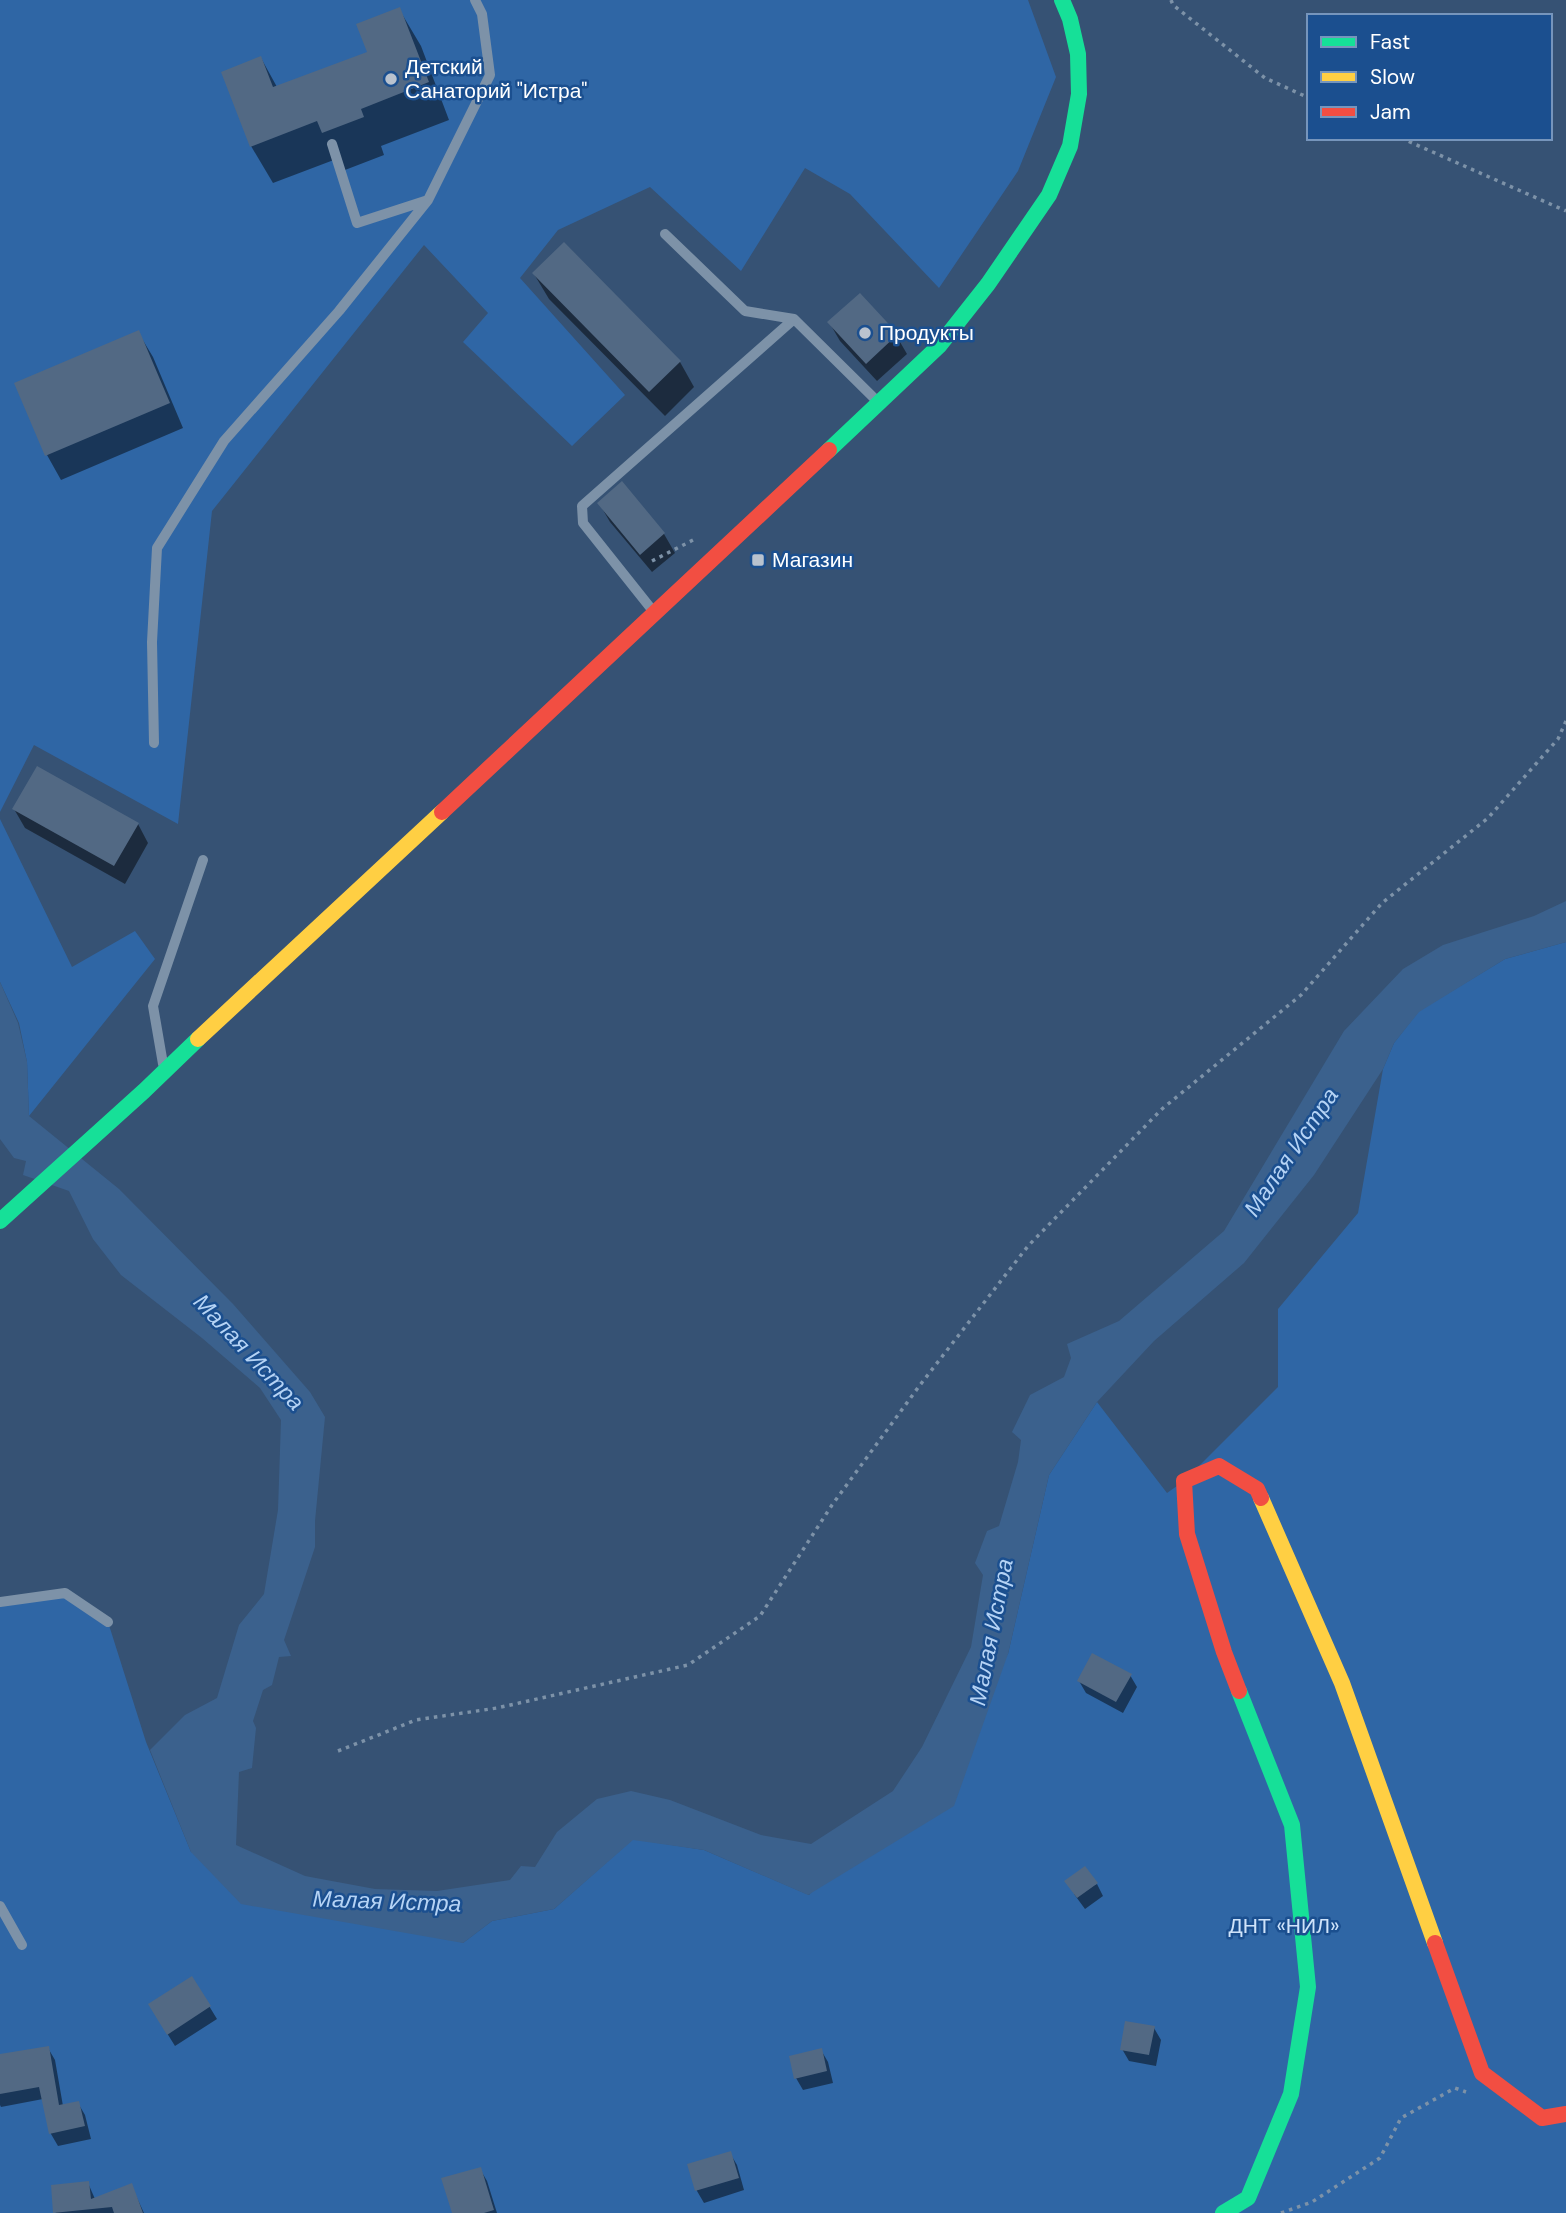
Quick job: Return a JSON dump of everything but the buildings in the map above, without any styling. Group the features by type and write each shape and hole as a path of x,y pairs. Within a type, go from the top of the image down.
{"main road":[{"path":"0,1221 144,1091 939,346 989,284 1049,195 1070,146 1079,94 1078,54 1070,19 1062,0"},
{"path":"1223,2213 1248,2199 1291,2094 1308,1987 1292,1825 1224,1652 1187,1534 1184,1480 1219,1466 1257,1489 1342,1683 1482,2073 1542,2118 1566,2114"}],"lane":[{"path":"154,743 152,642 157,548 224,441 339,311 428,200 490,75 482,14 475,0"},
{"path":"332,144 357,223 428,200"},
{"path":"665,233 745,311 794,319 879,403"},
{"path":"655,614 583,523 582,506 794,319"},
{"path":"164,1070 153,1006 203,860"},
{"path":"0,1602 65,1593 108,1622"},
{"path":"0,1906 22,1945"}],"path":[{"path":"1171,0 1173,5 1265,78 1307,97"},
{"path":"1406,140 1566,211"},
{"path":"338,1751 416,1720 497,1708 688,1665 760,1616 832,1505 920,1385 1028,1246 1162,1109 1301,995 1382,903 1488,818 1558,740 1566,721"},
{"path":"1281,2213 1312,2202 1380,2158 1401,2118 1455,2088 1467,2093"}],"green space":[{"path":"0,0 1028,0 1056,77 1018,171 939,288 850,194 805,168 741,271 650,187 558,230 520,278 625,395 572,446 463,342 488,313 424,245 212,511 178,824 34,745 0,812"},
{"path":"0,819 72,967 135,931 155,959 29,1116 27,1062 19,1023 0,982"},
{"name":"ДНТ «НИЛ»","path":"1566,942 1566,2213 0,2213 0,1602 65,1593 108,1622 146,1742 191,1852 463,1943 492,1921 554,1909 633,1839 704,1850 809,1895 1008,1654 1049,1475 1097,1402 1167,1493 1184,1481 1278,1387 1278,1309 1358,1213 1383,1069 1394,1043 1419,1011 1505,959"}],"water":[{"name":"Малая Истра","path":"1566,901 1566,942 1505,959 1419,1012 1394,1043 1383,1069 1314,1175 1244,1263 1154,1341 1097,1402 1049,1475 1008,1654 954,1806 808,1895 704,1850 633,1840 554,1909 492,1921 463,1943 241,1904 191,1852 150,1750 185,1715 217,1698 239,1625 264,1594 278,1510 281,1420 260,1388 202,1338 121,1275 93,1239 69,1191 23,1175 26,1161 14,1158 0,1139 0,982 18,1023 27,1062 29,1116 119,1189 233,1304 310,1392 325,1417 315,1547 284,1640 291,1656 279,1657 272,1685 263,1690 253,1721 256,1728 252,1768 239,1772 236,1845 305,1876 375,1889 437,1891 510,1880 521,1866 535,1867 557,1832 597,1799 631,1791 670,1800 761,1835 811,1844 893,1791 922,1747 971,1647 983,1575 975,1563 987,1531 999,1526 1018,1462 1021,1440 1012,1432 1030,1395 1064,1377 1071,1358 1067,1344 1119,1321 1224,1231 1344,1031 1403,969 1443,945 1534,916"}],"traffic: fast":[{"path":"829,450 939,346 988,284 1049,195 1070,146 1079,94 1078,54 1070,19 1062,0"},
{"path":"0,1221 198,1039"},
{"path":"1223,2213 1248,2198 1291,2094 1308,1987 1292,1825 1239,1691"}],"traffic: slow":[{"path":"198,1039 442,812"},
{"path":"1261,1498 1342,1683 1435,1943"}],"traffic: jam":[{"path":"442,812 829,450"},
{"path":"1239,1691 1187,1534 1184,1481 1219,1466 1257,1489 1261,1498"},
{"path":"1435,1943 1482,2073 1542,2118 1566,2114"}],"place":[{"name":"Детский Санаторий \"Истра\"","path":"391,79"},
{"name":"Продукты","path":"865,333"},
{"name":"Магазин","path":"758,560"}]}
